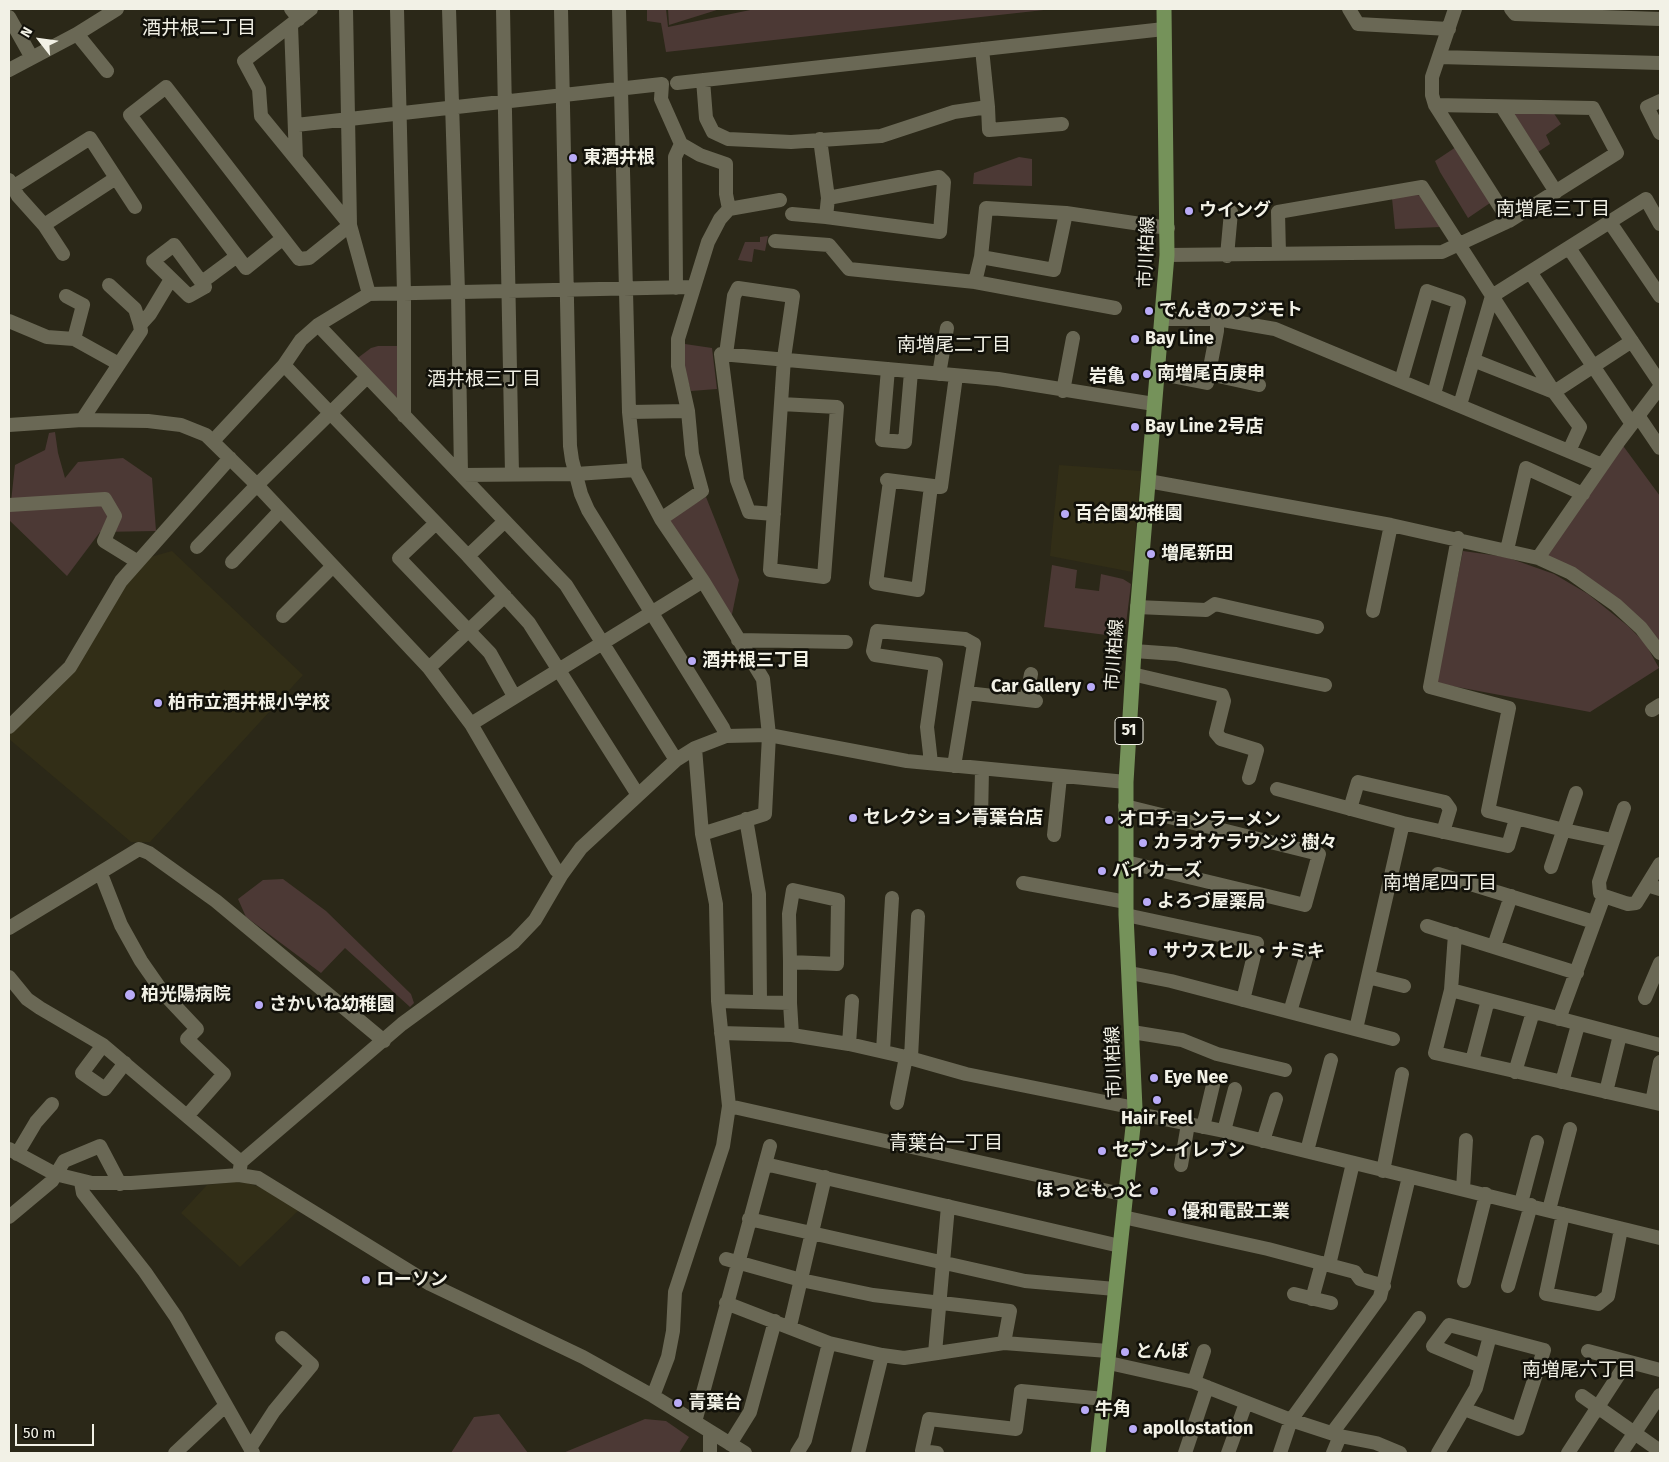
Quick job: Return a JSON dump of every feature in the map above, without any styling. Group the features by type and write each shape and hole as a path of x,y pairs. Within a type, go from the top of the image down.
{"main road":[{"name":"市川柏線","path":"1098,1453 1134,1111 1126,908 1125,806 1137,607 1167,255 1164,9"}],"street":[{"path":"9,70 78,34 117,9"},
{"path":"312,9 294,18 244,61 259,89 261,116 350,225"},
{"path":"346,9 350,225 369,294"},
{"path":"397,9 404,293 404,416"},
{"path":"450,9 462,475"},
{"path":"503,9 510,290 512,474"},
{"path":"561,9 570,446 576,474 588,510 726,736"},
{"path":"619,9 629,412 635,470 661,519 763,679 769,734 765,814 702,834"},
{"path":"1349,9 1358,24 1449,29"},
{"path":"1455,9 1432,77 1432,95 1435,105 1509,222"},
{"path":"1511,9 1515,14 1660,19"},
{"path":"9,17 32,58"},
{"path":"294,18 296,159"},
{"path":"677,83 1164,29"},
{"path":"78,34 106,71"},
{"path":"982,50 989,130 1062,124"},
{"path":"1439,57 1660,62"},
{"path":"703,80 706,118 713,132 728,139 792,142 881,136 954,112 988,107"},
{"path":"296,125 662,84 661,99 682,144 700,156 726,164 726,194 729,209"},
{"path":"282,239 246,268 130,115 166,87 299,259 309,258 350,225"},
{"path":"1660,101 1647,107 1660,133"},
{"path":"1167,255 1227,256 1442,252 1509,222 1617,153 1593,108 1435,105"},
{"path":"1502,107 1556,192"},
{"path":"63,254 44,225 18,196 11,183 90,138 135,207"},
{"path":"820,139 828,198 826,218"},
{"path":"676,288 675,157 682,144"},
{"path":"792,214 940,232 944,182 939,177 828,198"},
{"path":"44,225 116,178"},
{"path":"1279,254 1278,212 1422,187 1554,392 1580,427 1569,451"},
{"path":"1460,405 1492,296 1646,199 1660,224"},
{"path":"661,519 702,491 692,454 688,411 678,366 678,339 692,287 708,242 720,219 729,209 780,200"},
{"path":"975,282 981,257 986,208 1066,213 1168,228"},
{"path":"1227,256 1231,212"},
{"path":"981,257 1054,270 1066,213"},
{"path":"1609,221 1660,296"},
{"path":"774,241 829,245 849,269 975,282 1116,308"},
{"path":"174,245 202,282 205,286 189,296 153,261 174,245"},
{"path":"1538,558 1660,385 1569,248"},
{"path":"202,282 237,256"},
{"path":"1530,272 1593,367 1636,421 1660,446"},
{"path":"140,324 150,314 170,279"},
{"path":"82,420 141,331 135,309 109,285"},
{"path":"213,441 284,364 301,340 318,325 369,294 692,287"},
{"path":"726,354 734,296 738,288 793,296 784,358 770,570 824,578 837,407 781,404"},
{"path":"1401,381 1427,291 1459,302 1434,394"},
{"path":"66,296 83,305 74,339"},
{"path":"1162,318 1217,319 1275,329 1602,465"},
{"path":"1156,373 1207,383 1218,331 1217,319"},
{"path":"9,321 47,337 74,339 119,364"},
{"path":"318,325 566,585 676,760"},
{"path":"940,374 947,328"},
{"path":"1063,391 1073,338"},
{"path":"1554,392 1632,341"},
{"path":"774,514 749,512 737,480 721,354 784,358 911,372 998,379 1063,391 1154,404"},
{"path":"1473,360 1554,392"},
{"path":"284,364 468,556 529,623 638,795"},
{"path":"888,369 882,440 904,442 911,372"},
{"path":"1209,374 1259,386"},
{"path":"930,486 918,590 876,583 888,480 941,487 956,376"},
{"path":"197,547 330,411 367,377"},
{"path":"629,412 688,411"},
{"path":"9,425 82,420 148,421 180,425 200,432 213,441 257,484 280,511 429,668 471,724 556,870 562,874"},
{"path":"9,727 70,667 121,581 230,458"},
{"path":"1507,550 1526,468 1583,494"},
{"path":"462,475 576,474 635,470"},
{"path":"1148,481 1458,538 1538,558 1571,573 1616,605 1641,628 1660,653"},
{"path":"9,505 105,499 115,516 104,541 138,562"},
{"path":"232,562 280,511"},
{"path":"468,556 505,521"},
{"path":"436,523 399,558 490,654 514,696"},
{"path":"1373,611 1391,525"},
{"path":"1458,538 1430,687 1509,708 1488,811 1612,840"},
{"path":"283,616 333,566"},
{"path":"471,724 702,581"},
{"path":"429,668 505,596"},
{"path":"1137,607 1206,610 1215,604 1317,627"},
{"path":"931,763 927,727 936,664 875,655 873,651 876,631 972,641 974,647 954,766"},
{"path":"738,640 815,635 846,642"},
{"path":"1134,651 1176,654 1325,685"},
{"path":"966,693 1031,701 1031,674"},
{"path":"1132,674 1222,695 1224,701 1217,736 1257,750 1249,778"},
{"path":"52,1104 13,1152 55,1174 81,1182 120,1184 240,1169 402,1024 514,942 535,920 562,874 581,848 676,760 695,748 726,736 769,734 931,763 1126,782"},
{"path":"653,1396 668,1357 673,1331 675,1292 723,1146 729,1106 718,1001 716,904 702,834 695,748"},
{"path":"981,821 982,769"},
{"path":"1054,835 1060,777"},
{"path":"1350,809 1358,782 1445,802 1450,808 1443,832"},
{"path":"1277,789 1404,823 1508,846 1516,819"},
{"path":"1551,867 1576,794"},
{"path":"1125,806 1319,854 1305,905 1126,862"},
{"path":"1624,808 1599,882 1599,888 1604,896 1631,905 1640,900 1654,887 1660,864"},
{"path":"746,820 759,894 760,1001"},
{"path":"1356,1029 1404,823"},
{"path":"9,928 101,874 139,849 216,901 384,1041"},
{"path":"101,874 114,910 141,961 164,994 197,1029 187,1039 224,1074 188,1116"},
{"path":"1438,874 1594,922"},
{"path":"1023,883 1258,943 1243,1000"},
{"path":"790,962 837,964 838,900 793,890 789,914 790,1003 792,1035"},
{"path":"1494,946 1511,896"},
{"path":"1559,1019 1604,896"},
{"path":"883,1051 892,898"},
{"path":"896,1104 908,1058 918,916"},
{"path":"1428,926 1577,973"},
{"path":"1455,934 1451,990 1435,1053 1656,1103 1660,1062"},
{"path":"1290,1012 1306,958"},
{"path":"1645,998 1658,979 1660,963"},
{"path":"1130,973 1393,1039"},
{"path":"9,977 27,998 40,1008 104,1045 188,1116 240,1169 258,1178 430,1284 583,1357 653,1396 745,1453"},
{"path":"1368,977 1404,986"},
{"path":"1451,990 1660,1045"},
{"path":"1472,1061 1488,1000"},
{"path":"718,1001 790,1003"},
{"path":"849,1044 852,1001"},
{"path":"1515,1072 1533,1012"},
{"path":"1562,1082 1578,1024"},
{"path":"1132,1032 1182,1040 1217,1054 1285,1070"},
{"path":"721,1033 792,1035 883,1051 966,1074 1224,1131 1660,1238"},
{"path":"1606,1092 1620,1035"},
{"path":"104,1045 82,1073 105,1089 125,1063"},
{"path":"1307,1151 1331,1060"},
{"path":"1383,1170 1402,1074"},
{"path":"1203,1127 1213,1085"},
{"path":"1224,1131 1235,1089"},
{"path":"1263,1141 1276,1099"},
{"path":"729,1106 1126,1195"},
{"path":"1181,1166 1188,1124"},
{"path":"1549,1210 1570,1129"},
{"path":"1463,1189 1466,1140"},
{"path":"1508,1286 1537,1142"},
{"path":"9,1217 52,1181 64,1161 100,1146 120,1184"},
{"path":"695,1422 726,1303 732,1261 749,1219 770,1146"},
{"path":"1312,1298 1326,1264 1353,1163"},
{"path":"765,1164 1120,1246"},
{"path":"790,1326 825,1177"},
{"path":"1280,1453 1291,1420 1374,1308 1384,1286 1409,1177"},
{"path":"81,1182 83,1192 145,1272 176,1317 252,1451"},
{"path":"1464,1281 1486,1194"},
{"path":"935,1353 948,1206"},
{"path":"1563,1214 1546,1294 1598,1304 1608,1296 1621,1229"},
{"path":"1123,1217 1326,1264 1355,1272 1360,1279 1384,1286"},
{"path":"749,1219 906,1255 943,1261 1025,1281 1115,1289"},
{"path":"732,1261 801,1280 873,1295 1010,1311 1004,1342"},
{"path":"1294,1294 1331,1303"},
{"path":"726,1303 790,1326 829,1343 882,1355 904,1358 1004,1342 1108,1357 1194,1382 1291,1420 1336,1434 1376,1443 1393,1452"},
{"path":"1333,1453 1336,1434 1419,1318"},
{"path":"730,1444 750,1412 775,1321"},
{"path":"1464,1409 1518,1429 1544,1350 1449,1325 1433,1346 1481,1366"},
{"path":"1438,1453 1476,1388 1490,1336"},
{"path":"252,1451 274,1412 312,1366 282,1338"},
{"path":"797,1453 805,1440 829,1343"},
{"path":"1194,1382 1204,1351"},
{"path":"1588,1351 1660,1370"},
{"path":"858,1453 882,1355"},
{"path":"1568,1453 1627,1362"},
{"path":"1185,1453 1207,1387"},
{"path":"937,1453 922,1451 929,1419 1016,1429 1021,1391 1104,1399"},
{"path":"1621,1453 1660,1395"},
{"path":"1582,1396 1660,1451"},
{"path":"1228,1453 1246,1403"},
{"path":"175,1453 226,1405"},
{"path":"710,1432 710,1453"}],"shaded area":[{"path":"647,9 666,9 668,27 755,9 1053,9 666,52 661,23 647,21"},
{"path":"668,9 720,9 669,25"},
{"path":"1517,111 1553,112 1561,124 1546,135 1550,144 1535,154 1513,118"},
{"path":"1456,147 1490,203 1468,218 1435,161"},
{"path":"1019,157 1032,159 1032,186 973,184 974,173"},
{"path":"1415,194 1423,197 1440,227 1395,229 1392,198"},
{"path":"768,236 765,251 754,249 752,262 738,260 745,242 760,242 760,237"},
{"path":"685,344 712,348 717,389 691,391 683,365"},
{"path":"378,346 401,346 403,403 355,360 371,348"},
{"path":"55,432 58,453 65,478 78,462 123,458 152,478 156,531 100,532 67,576 9,520 15,465 45,450 49,433"},
{"path":"1621,443 1660,496 1660,644 1548,557 1547,551"},
{"path":"1059,465 1141,471 1132,572 1050,556"},
{"path":"706,497 739,580 731,619 669,519"},
{"name":"柏市立酒井根小学校","path":"172,551 303,675 150,842 131,842 9,739 9,731 79,663 130,577 147,558"},
{"path":"1463,551 1506,557 1554,574 1588,594 1628,626 1645,643 1659,668 1590,712 1436,683"},
{"path":"1052,565 1077,570 1075,588 1099,591 1101,574 1123,579 1131,584 1126,624 1114,623 1114,636 1044,627"},
{"path":"283,879 326,911 411,994 414,1003 410,1007 345,948 321,973 246,917 238,899 263,880"},
{"path":"234,1182 248,1183 262,1188 299,1210 240,1267 181,1213 207,1185"},
{"path":"499,1414 528,1453 451,1453 474,1417"},
{"path":"645,1419 666,1421 689,1437 679,1453 563,1453"}],"place":[{"name":"東酒井根","path":"573,158"},
{"name":"ウイング","path":"1189,211"},
{"name":"でんきのフジモト","path":"1149,311"},
{"name":"Bay Line","path":"1135,339"},
{"name":"南増尾百庚申","path":"1147,374"},
{"name":"岩亀","path":"1135,377"},
{"name":"Bay Line 2号店","path":"1135,427"},
{"name":"百合園幼稚園","path":"1065,514"},
{"name":"増尾新田","path":"1151,554"},
{"name":"酒井根三丁目","path":"692,661"},
{"name":"Car Gallery","path":"1091,687"},
{"name":"柏市立酒井根小学校","path":"158,703"},
{"name":"セレクション青葉台店","path":"853,818"},
{"name":"オロチョンラーメン","path":"1109,820"},
{"name":"カラオケラウンジ 樹々","path":"1143,843"},
{"name":"バイカーズ","path":"1102,871"},
{"name":"よろづ屋薬局","path":"1147,902"},
{"name":"サウスヒル・ナミキ","path":"1153,952"},
{"name":"柏光陽病院","path":"130,995"},
{"name":"さかいね幼稚園","path":"259,1005"},
{"name":"Eye Nee","path":"1154,1078"},
{"name":"Hair Feel","path":"1157,1100"},
{"name":"セブン-イレブン","path":"1102,1151"},
{"name":"ほっともっと","path":"1154,1191"},
{"name":"優和電設工業","path":"1172,1212"},
{"name":"ローソン","path":"366,1280"},
{"name":"とんぼ","path":"1125,1352"},
{"name":"青葉台","path":"678,1403"},
{"name":"牛角","path":"1085,1410"},
{"name":"apollostation","path":"1133,1429"}],"district":[{"name":"酒井根二丁目","path":"199,29"},
{"name":"南増尾三丁目","path":"1553,210"},
{"name":"南増尾二丁目","path":"954,346"},
{"name":"酒井根三丁目","path":"484,380"},
{"name":"南増尾四丁目","path":"1440,884"},
{"name":"青葉台一丁目","path":"946,1144"},
{"name":"南増尾六丁目","path":"1579,1371"}]}
